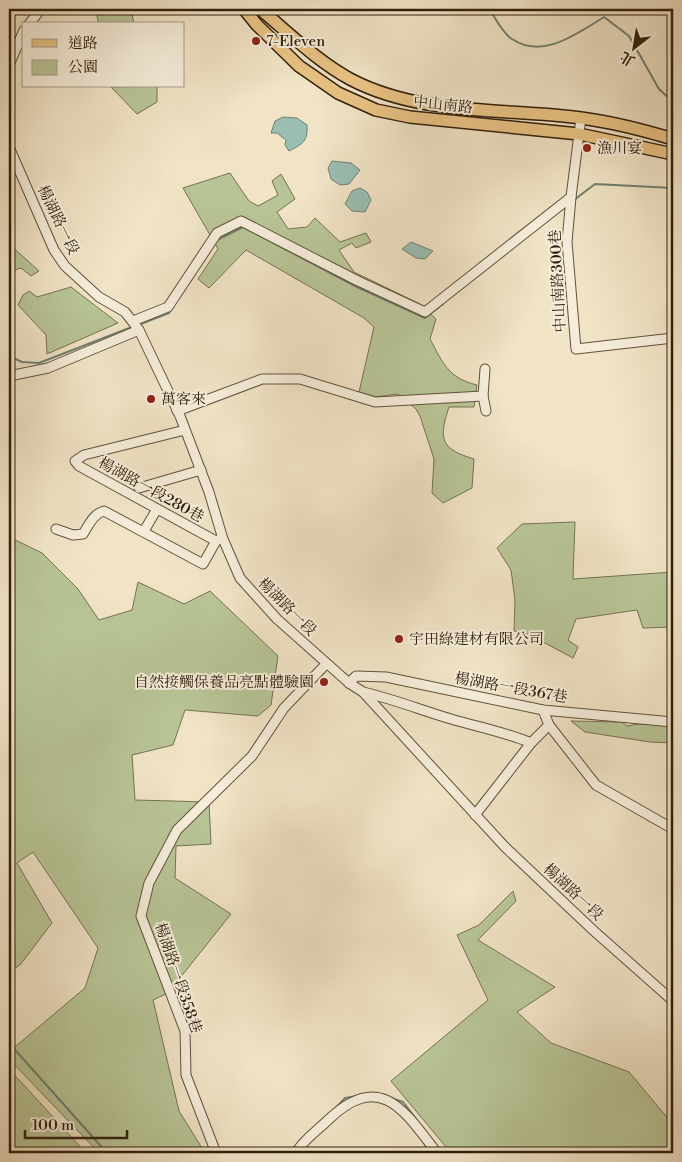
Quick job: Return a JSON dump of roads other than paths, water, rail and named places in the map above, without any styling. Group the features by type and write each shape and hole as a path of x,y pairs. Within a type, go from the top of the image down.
{"main road":[{"name":"中山南路","path":"244,9 257,25 299,66 338,92 376,110 410,117 579,134 673,154"},
{"name":"中山南路","path":"260,9 313,53 349,78 383,93 438,106 581,118 673,139"}],"street":[{"path":"31,22 42,9"},
{"path":"9,65 22,35"},
{"path":"9,376 48,368 136,325 168,307 217,233 241,221 358,281 425,312 571,200 581,118"},
{"name":"楊湖路一段","path":"10,151 54,250 65,266 99,298 125,312 136,325 185,430 201,470 220,540 240,578 250,591 277,620 326,664 363,692 475,816 594,931 673,1001"},
{"name":"中山南路300巷","path":"571,200 567,242 576,349 673,338"},
{"path":"485,369 483,396 486,410"},
{"path":"176,411 262,380 300,379 376,402 483,396"},
{"name":"楊湖路一段280巷","path":"185,430 84,455 75,461 79,466 220,540"},
{"path":"139,488 201,470"},
{"path":"144,531 157,508"},
{"path":"56,529 73,535 83,534 98,513 104,511 203,564 220,540"},
{"name":"楊湖路一段358巷","path":"216,1153 189,1085 185,1031 141,916 141,907 148,883 177,830 252,756 284,708 326,664"},
{"name":"楊湖路一段367巷","path":"349,683 356,676 386,677 543,710 673,722"},
{"path":"363,692 397,700 426,712 510,734 531,744"},
{"path":"543,710 549,725 596,785 673,830"},
{"path":"475,816 531,744 549,725"},
{"path":"296,1153 346,1104 372,1096 392,1101 402,1109 437,1153"}],"water":[{"path":"283,117 297,118 307,125 307,135 304,141 289,151 285,145 286,140 277,133 271,133 275,121"},
{"path":"332,161 351,163 360,170 349,184 340,185 331,179 328,168"},
{"path":"360,188 367,192 371,200 365,212 352,211 345,204 352,191"},
{"path":"411,242 433,251 425,259 416,258 402,249"}],"waterway":[{"path":"489,9 509,37 524,45 536,47 560,42 572,37 604,17 629,36 659,89 673,102"},
{"path":"574,200 595,184 673,188"},
{"path":"217,240 243,227 355,286 425,318 443,304"},
{"path":"138,325 169,313 172,308"},
{"path":"9,356 22,362 39,363 132,327"},
{"path":"9,1043 107,1153"},
{"path":"331,1113 345,1098 357,1096"},
{"path":"391,1098 403,1102 417,1120"},
{"path":"290,1153 295,1147"}],"place":[{"name":"7-Eleven","path":"256,41"},
{"name":"漁川宴","path":"587,148"},
{"name":"萬客來","path":"151,399"},
{"name":"宇田綠建材有限公司","path":"399,639"},
{"name":"自然接觸保養品亮點體驗園","path":"324,682"}]}
